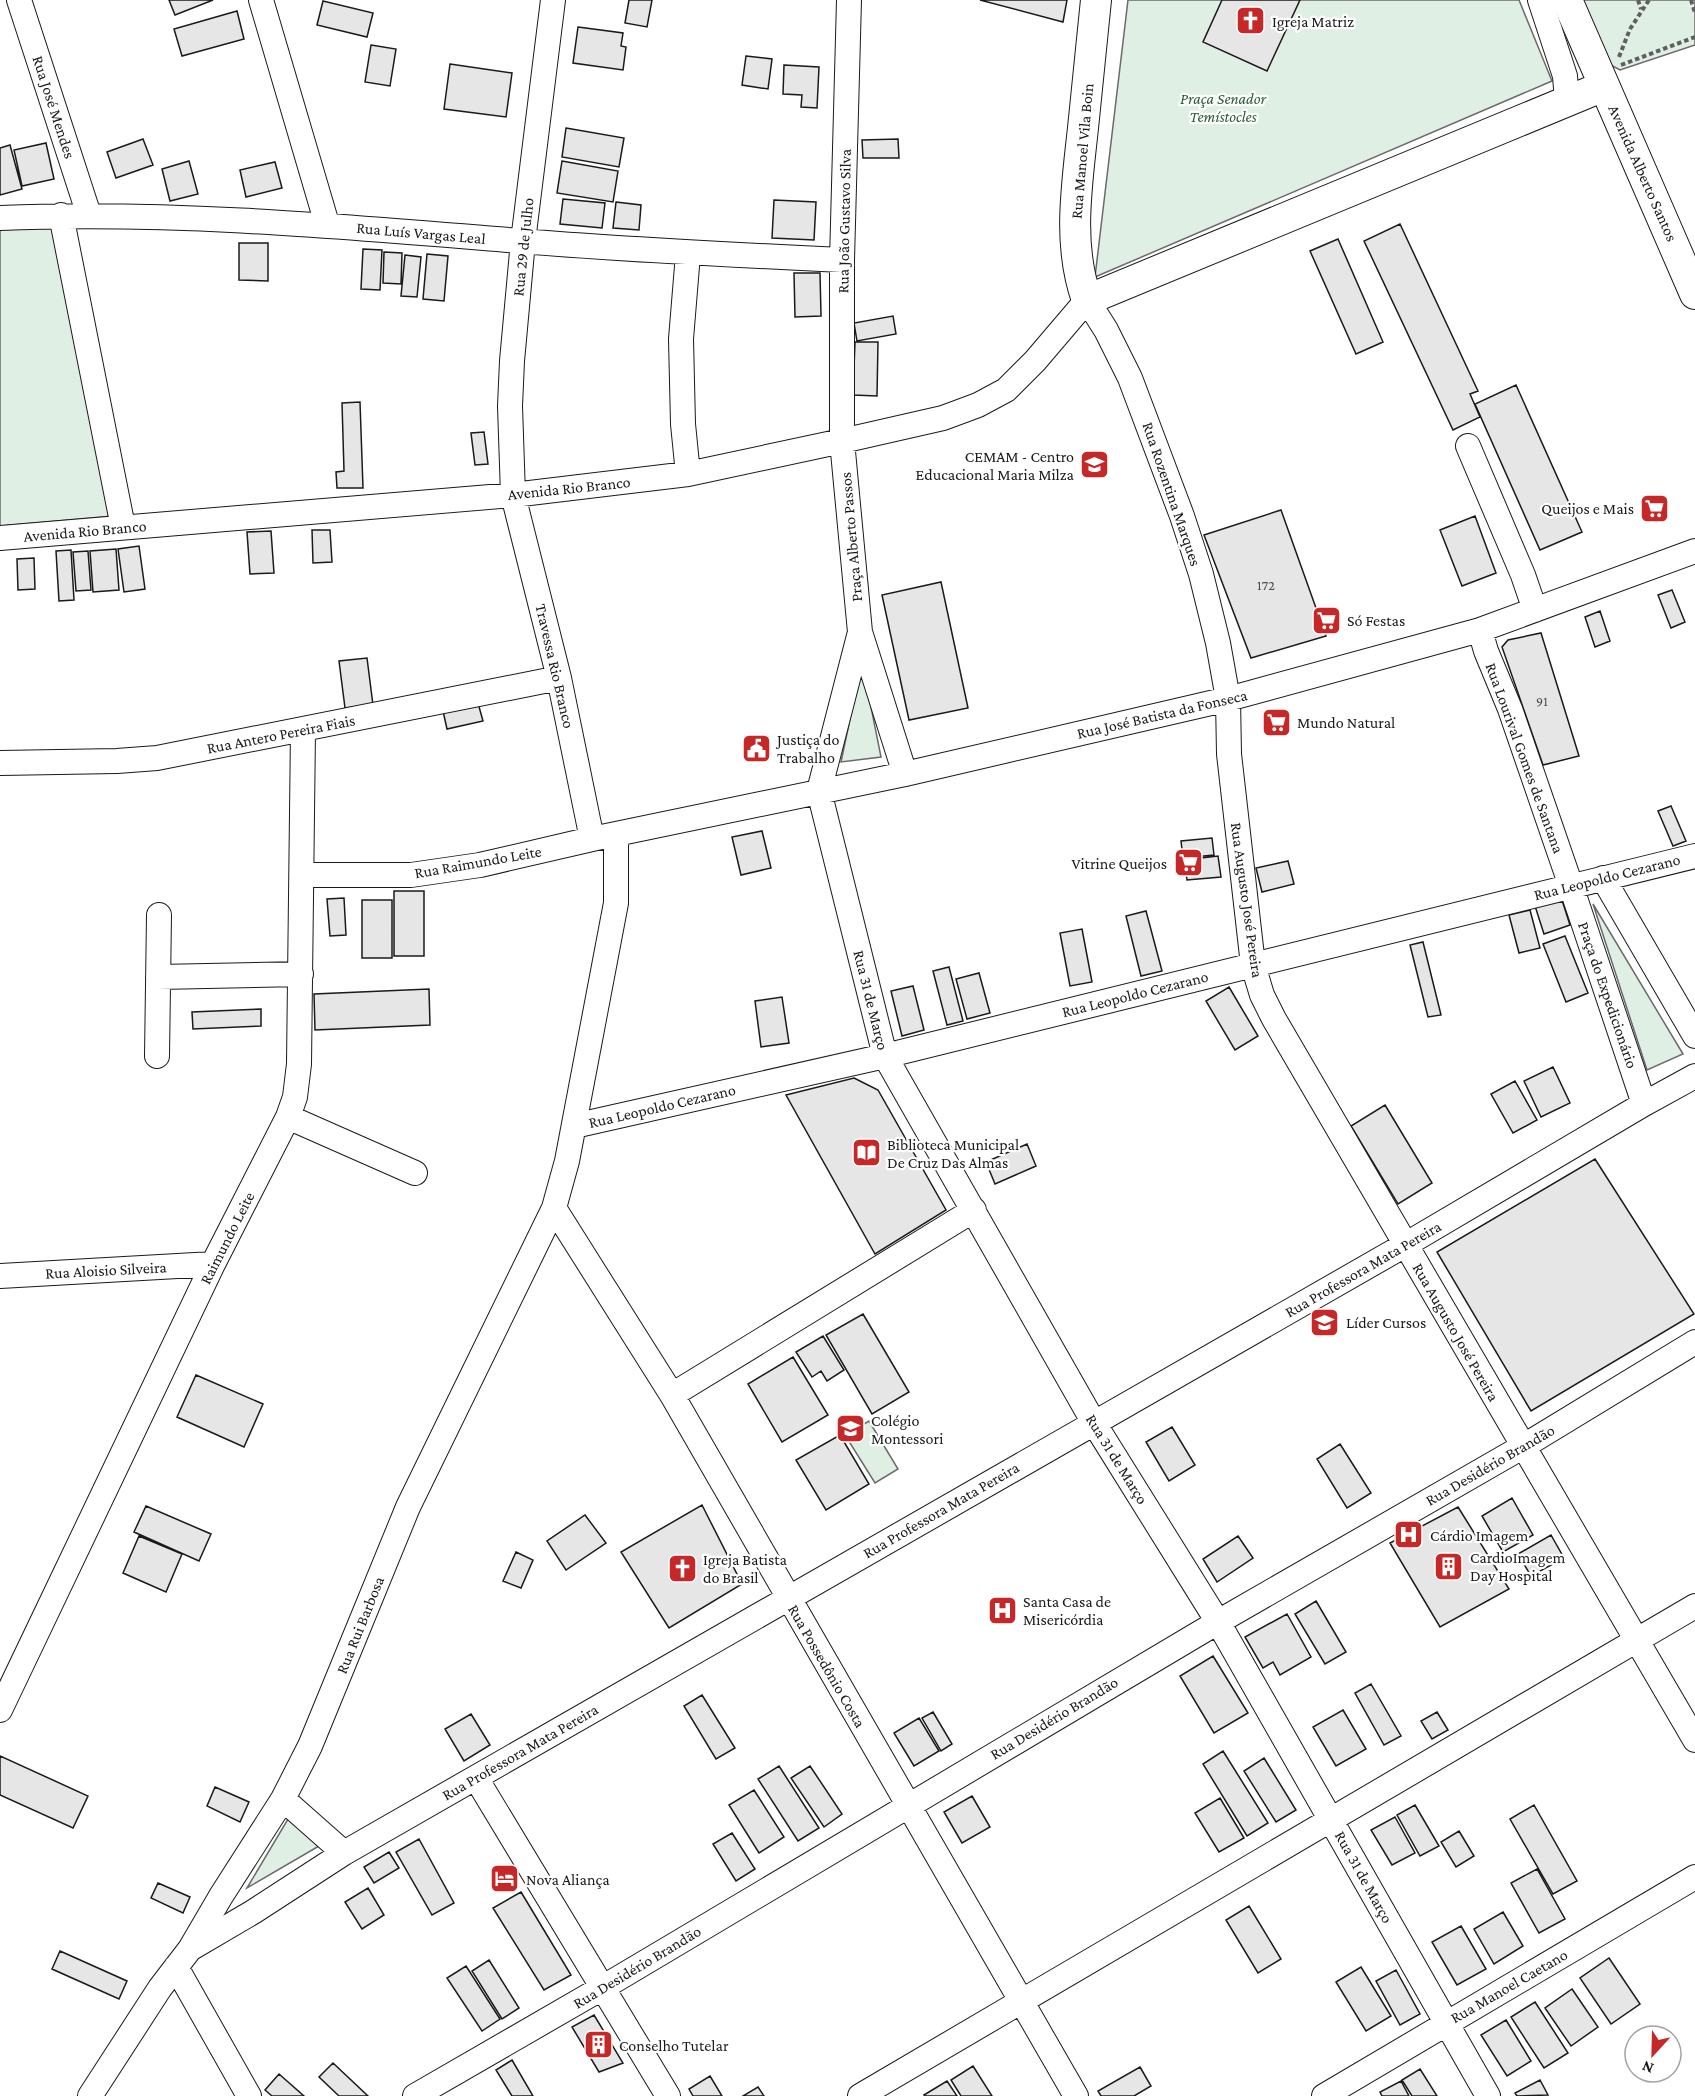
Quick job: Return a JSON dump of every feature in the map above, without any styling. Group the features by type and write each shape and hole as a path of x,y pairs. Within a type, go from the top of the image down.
{"main road":[{"name":"Rua Manoel Vila Boin","path":"1087,300 1081,284 1076,255 1075,198 1096,0"},
{"path":"1087,300 1604,86 1567,0"},
{"name":"Avenida Alberto Santos","path":"1604,86 1695,294"}],"street":[{"name":"Rua José Mendes","path":"19,0 89,215"},
{"path":"261,0 327,224"},
{"name":"Rua 29 de Julho","path":"513,495 511,373 523,241 553,0"},
{"name":"Rua João Gustavo Silva","path":"842,441 842,260 849,0"},
{"path":"1540,0 1565,76 1566,101"},
{"path":"61,215 123,527"},
{"name":"Rua Luís Vargas Leal","path":"0,218 89,215 327,224 688,254 842,260"},
{"path":"688,254 681,339 683,424 688,474"},
{"name":"Avenida Rio Branco","path":"0,537 513,495 688,474 842,441 943,418 978,405 1006,390 1035,361 1087,300"},
{"name":"Rua Rozentina Marques","path":"1087,300 1106,330 1130,378 1182,516 1201,574 1218,643 1228,699"},
{"name":"Praça Alberto Passos","path":"842,441 860,632 905,774"},
{"path":"1468,446 1536,610"},
{"name":"Travessa Rio Branco","path":"513,495 559,678 592,839"},
{"name":"Rua José Batista da Fonseca","path":"616,835 905,774 1228,699 1480,630 1695,551"},
{"name":"Rua Lourival Gomes de Santana","path":"1480,630 1486,651 1510,709 1571,886"},
{"name":"Praça Alberto Passos","path":"819,791 860,632"},
{"name":"Rua Antero Pereira Fiais","path":"0,763 157,758 559,678"},
{"name":"Rua Augusto José Pereira","path":"1228,699 1229,754 1253,965 1262,995 1405,1245 1695,1740"},
{"name":"Raimundo Leite","path":"0,1710 213,1264 288,1117 295,1097 299,1064 301,974 303,730"},
{"name":"Rua 31 de Março","path":"819,791 885,1056 1094,1423 1218,1622 1488,2096"},
{"name":"Rua Raimundo Leite","path":"302,875 411,875 447,871 616,835"},
{"name":"Rua Rui Barbosa","path":"90,2096 160,1988 183,1958 283,1799 310,1746 408,1507 554,1208 574,1126 616,903 616,835"},
{"name":"Rua Leopoldo Cezarano","path":"574,1126 885,1056 1695,856"},
{"path":"1603,878 1695,1036"},
{"name":"Praça do Expedicionário","path":"1571,886 1644,1104"},
{"path":"157,1056 159,915"},
{"path":"158,977 301,974"},
{"name":"Rua Professora Mata Pereira","path":"183,1958 344,1853 1405,1245 1695,1076"},
{"path":"288,1117 415,1173"},
{"name":"Rua Possedônio Costa","path":"554,1208 672,1395 1076,2096"},
{"path":"672,1395 974,1210"},
{"name":"Rua Aloisio Silveira","path":"0,1276 213,1264"},
{"name":"Rua Desidério Brandão","path":"415,2096 602,1988 1218,1622 1524,1446 1695,1342"},
{"path":"860,2096 1695,1606"},
{"path":"476,1778 668,2096"},
{"path":"283,1799 344,1853"},
{"name":"Rua Manoel Caetano","path":"1324,2096 1695,1877"},
{"path":"183,1958 249,2096"}],"path":[{"path":"1638,0 1642,9"},
{"path":"1649,0 1630,29 1615,67 1695,37"},
{"path":"1691,0 1695,13"}],"green space":[{"name":"Praça Senador Temístocles","path":"1128,0 1519,0 1552,81 1095,277"},
{"path":"1582,0 1695,0 1695,45 1620,70 1607,63"},
{"path":"59,223 113,516 0,526 0,225"},
{"path":"862,662 881,757 841,762"},
{"path":"1593,904 1683,1054 1647,1070"},
{"path":"869,1421 898,1469 875,1483 845,1435"},
{"path":"291,1814 319,1846 247,1888"}],"building":[{"path":"169,0 213,0 175,15"},
{"path":"629,0 652,0 647,27 625,23"},
{"path":"980,0 1067,0 1063,22"},
{"name":"Igreja Matriz","path":"1222,0 1300,0 1267,71 1203,42"},
{"path":"323,1 373,13 367,37 317,25"},
{"path":"237,11 244,39 182,56 174,29"},
{"path":"578,27 623,33 621,46 626,47 623,70 573,63"},
{"path":"371,45 396,49 390,86 365,82"},
{"path":"746,56 772,59 768,89 742,85"},
{"path":"450,64 512,73 506,117 444,109"},
{"path":"784,65 819,67 817,108 801,107 802,95 783,94"},
{"path":"566,128 624,138 619,167 562,157"},
{"path":"143,139 153,165 116,178 107,152"},
{"path":"898,139 899,158 863,158 862,140"},
{"path":"46,143 54,179 22,186 14,150"},
{"path":"10,145 22,189 0,195 0,148"},
{"path":"189,161 198,194 170,201 162,169"},
{"path":"562,161 618,171 613,202 557,193"},
{"path":"275,162 282,188 246,197 240,170"},
{"path":"563,199 605,203 602,228 560,224"},
{"path":"774,200 816,202 814,240 772,238"},
{"path":"616,202 641,205 639,230 613,228"},
{"path":"1400,224 1478,391 1470,394 1480,417 1453,430 1364,241"},
{"path":"1338,239 1383,342 1356,354 1310,251"},
{"path":"239,243 268,243 268,281 239,280"},
{"path":"363,249 382,250 380,290 361,289"},
{"path":"384,252 402,253 401,284 383,283"},
{"path":"427,254 448,256 444,301 423,299"},
{"path":"405,255 421,257 417,297 401,296"},
{"path":"794,273 820,273 821,316 795,317"},
{"path":"893,316 896,334 857,341 854,323"},
{"path":"855,342 878,342 877,396 853,395"},
{"path":"1516,385 1582,532 1540,550 1475,404"},
{"path":"360,402 363,488 337,488 336,472 344,471 342,403"},
{"path":"484,432 488,464 475,465 471,433"},
{"path":"1281,510 1326,636 1251,658 1204,535"},
{"path":"1475,516 1496,573 1462,586 1440,530"},
{"path":"312,530 330,530 332,562 313,563"},
{"path":"271,531 274,573 250,574 247,532"},
{"path":"139,546 145,589 124,592 118,549"},
{"path":"116,549 119,590 93,592 90,551"},
{"path":"71,550 74,600 59,601 56,551"},
{"path":"88,551 91,590 76,591 73,552"},
{"path":"34,558 35,589 18,590 17,559"},
{"path":"941,582 968,708 909,720 882,595"},
{"path":"1672,590 1685,622 1671,628 1658,595"},
{"path":"1600,611 1610,641 1595,647 1585,617"},
{"path":"1541,633 1579,756 1543,765 1502,647 1508,640"},
{"path":"367,658 373,705 345,708 339,661"},
{"path":"478,703 483,721 447,729 443,711"},
{"path":"1671,806 1686,841 1673,846 1658,811"},
{"path":"762,831 771,868 741,875 732,837"},
{"path":"1212,838 1214,855 1183,858 1181,841"},
{"path":"1218,856 1221,877 1187,880 1184,860"},
{"path":"1288,861 1294,884 1262,892 1256,868"},
{"path":"394,891 424,891 424,956 394,956"},
{"path":"1561,897 1570,925 1544,934 1535,906"},
{"path":"344,898 346,935 330,936 327,899"},
{"path":"362,900 392,900 392,958 362,958"},
{"path":"1530,910 1540,948 1519,953 1509,915"},
{"path":"1146,911 1162,971 1141,976 1126,916"},
{"path":"1082,929 1092,982 1070,986 1060,933"},
{"path":"1565,936 1588,993 1566,1002 1543,944"},
{"path":"1423,942 1441,1015 1428,1017 1410,945"},
{"path":"949,967 963,1021 947,1025 933,971"},
{"path":"979,973 990,1013 967,1019 956,979"},
{"path":"913,986 924,1030 902,1036 891,991"},
{"path":"1229,987 1258,1036 1235,1050 1206,1001"},
{"path":"429,989 430,1025 315,1030 314,994"},
{"path":"782,997 789,1043 761,1047 755,1001"},
{"path":"261,1009 261,1026 193,1029 192,1012"},
{"path":"1553,1067 1570,1103 1541,1117 1524,1081"},
{"name":"Biblioteca Municipal De Cruz Das Almas","path":"854,1078 878,1090 946,1210 875,1254 786,1095"},
{"path":"1515,1081 1537,1120 1513,1133 1491,1094"},
{"path":"1385,1105 1432,1183 1398,1204 1351,1126"},
{"path":"1027,1144 1036,1166 995,1184 986,1162"},
{"path":"1595,1159 1694,1314 1531,1411 1437,1252"},
{"path":"863,1314 909,1392 872,1414 826,1335"},
{"path":"823,1336 844,1370 827,1381 821,1371 812,1377 796,1352"},
{"path":"793,1357 828,1415 782,1442 748,1384"},
{"path":"196,1375 263,1404 244,1447 177,1417"},
{"path":"1172,1427 1195,1465 1169,1481 1146,1442"},
{"path":"840,1435 869,1484 826,1510 796,1460"},
{"path":"1340,1444 1371,1493 1347,1508 1317,1459"},
{"path":"1512,1498 1533,1535 1503,1552 1482,1516"},
{"name":"Igreja Batista do Brasil","path":"702,1505 742,1584 669,1628 621,1552"},
{"path":"146,1506 211,1534 199,1561 134,1532"},
{"name":"CardioImagem Day Hospital","path":"1458,1507 1509,1589 1440,1627 1390,1543"},
{"path":"585,1515 606,1543 566,1570 547,1541"},
{"path":"1551,1535 1564,1558 1531,1576 1518,1554"},
{"path":"139,1536 182,1554 166,1592 123,1573"},
{"path":"1238,1536 1253,1558 1217,1582 1203,1559"},
{"path":"516,1552 533,1560 521,1588 503,1581"},
{"path":"1316,1601 1346,1652 1325,1664 1295,1614"},
{"path":"1287,1614 1311,1657 1280,1675 1273,1662 1263,1668 1245,1637"},
{"path":"1213,1656 1248,1713 1214,1733 1180,1676"},
{"path":"1371,1684 1401,1736 1384,1745 1355,1693"},
{"path":"702,1695 735,1748 716,1759 684,1706"},
{"path":"1343,1710 1366,1749 1336,1766 1313,1727"},
{"path":"933,1712 952,1744 941,1751 922,1718"},
{"path":"1437,1712 1448,1730 1432,1739 1421,1721"},
{"path":"471,1714 490,1745 464,1761 445,1729"},
{"path":"919,1718 939,1751 914,1766 894,1733"},
{"path":"1223,1751 1268,1823 1247,1836 1203,1764"},
{"path":"0,1756 88,1796 73,1828 0,1795"},
{"path":"1264,1758 1296,1810 1276,1822 1244,1771"},
{"path":"779,1766 819,1828 798,1841 758,1779"},
{"path":"810,1766 842,1814 824,1827 791,1778"},
{"path":"215,1787 249,1802 240,1822 207,1806"},
{"path":"754,1790 784,1837 759,1853 729,1805"},
{"path":"972,1796 990,1827 962,1843 944,1812"},
{"path":"1220,1798 1244,1838 1219,1852 1195,1813"},
{"path":"1415,1805 1439,1846 1420,1856 1397,1815"},
{"path":"1534,1805 1577,1881 1553,1894 1510,1819"},
{"path":"1395,1817 1415,1853 1392,1865 1371,1830"},
{"path":"1459,1831 1474,1856 1456,1867 1441,1842"},
{"path":"732,1833 755,1869 736,1881 713,1844"},
{"path":"419,1839 454,1903 432,1915 396,1852"},
{"path":"389,1852 399,1868 374,1883 364,1867"},
{"path":"1537,1869 1565,1919 1539,1933 1511,1883"},
{"path":"158,1883 190,1897 183,1913 151,1898"},
{"path":"368,1888 384,1915 362,1929 345,1902"},
{"path":"521,1892 571,1975 544,1990 493,1908"},
{"path":"1249,1906 1281,1959 1258,1973 1226,1920"},
{"path":"1503,1912 1523,1946 1494,1964 1474,1929"},
{"path":"1461,1926 1486,1969 1457,1985 1432,1942"},
{"path":"60,1951 127,1981 119,1999 52,1969"},
{"path":"1609,1958 1640,2004 1611,2024 1580,1978"},
{"path":"489,1960 519,2008 502,2019 472,1971"},
{"path":"466,1966 500,2019 482,2031 447,1978"},
{"path":"1361,1967 1391,2016 1366,2031 1336,1982"},
{"path":"1396,1970 1420,2014 1400,2025 1376,1981"},
{"path":"1572,1989 1598,2027 1571,2046 1545,2008"},
{"path":"1535,2002 1568,2053 1544,2068 1511,2017"},
{"name":"Conselho Tutelar","path":"594,2015 623,2063 599,2072 572,2027"},
{"path":"1506,2020 1531,2061 1507,2076 1481,2035"},
{"path":"512,2060 533,2096 512,2096 496,2070"},
{"path":"333,2063 368,2096 339,2096 319,2077"},
{"path":"973,2066 992,2096 961,2096 951,2080"},
{"path":"1140,2067 1151,2086 1134,2096 1101,2096 1098,2091"},
{"path":"1420,2069 1437,2096 1412,2096 1402,2080"},
{"path":"279,2074 304,2096 272,2096 265,2090"},
{"path":"710,2076 722,2096 693,2096 689,2089"},
{"path":"1540,2080 1548,2095 1517,2096 1515,2093"},
{"path":"947,2081 957,2096 924,2095"},
{"path":"1401,2081 1409,2096 1382,2096 1380,2092"},
{"path":"758,2087 764,2096 743,2096"}],"place":[{"name":"Igreja Matriz","path":"1251,21"},
{"name":"CEMAM - Centro Educacional Maria Milza","path":"1095,465"},
{"name":"Queijos e Mais","path":"1655,508"},
{"name":"Só Festas","path":"1326,620"},
{"name":"Mundo Natural","path":"1276,722"},
{"name":"Justiça do Trabalho","path":"756,748"},
{"name":"Vitrine Queijos","path":"1188,863"},
{"name":"Biblioteca Municipal De Cruz Das Almas","path":"866,1153"},
{"name":"Líder Cursos","path":"1325,1322"},
{"name":"Colégio Montessori","path":"850,1429"},
{"name":"Cárdio Imagem","path":"1409,1535"},
{"name":"CardioImagem Day Hospital","path":"1449,1566"},
{"name":"Igreja Batista do Brasil","path":"682,1568"},
{"name":"Santa Casa de Misericórdia","path":"1002,1610"},
{"name":"Nova Aliança","path":"505,1879"},
{"name":"Conselho Tutelar","path":"598,2045"}]}
